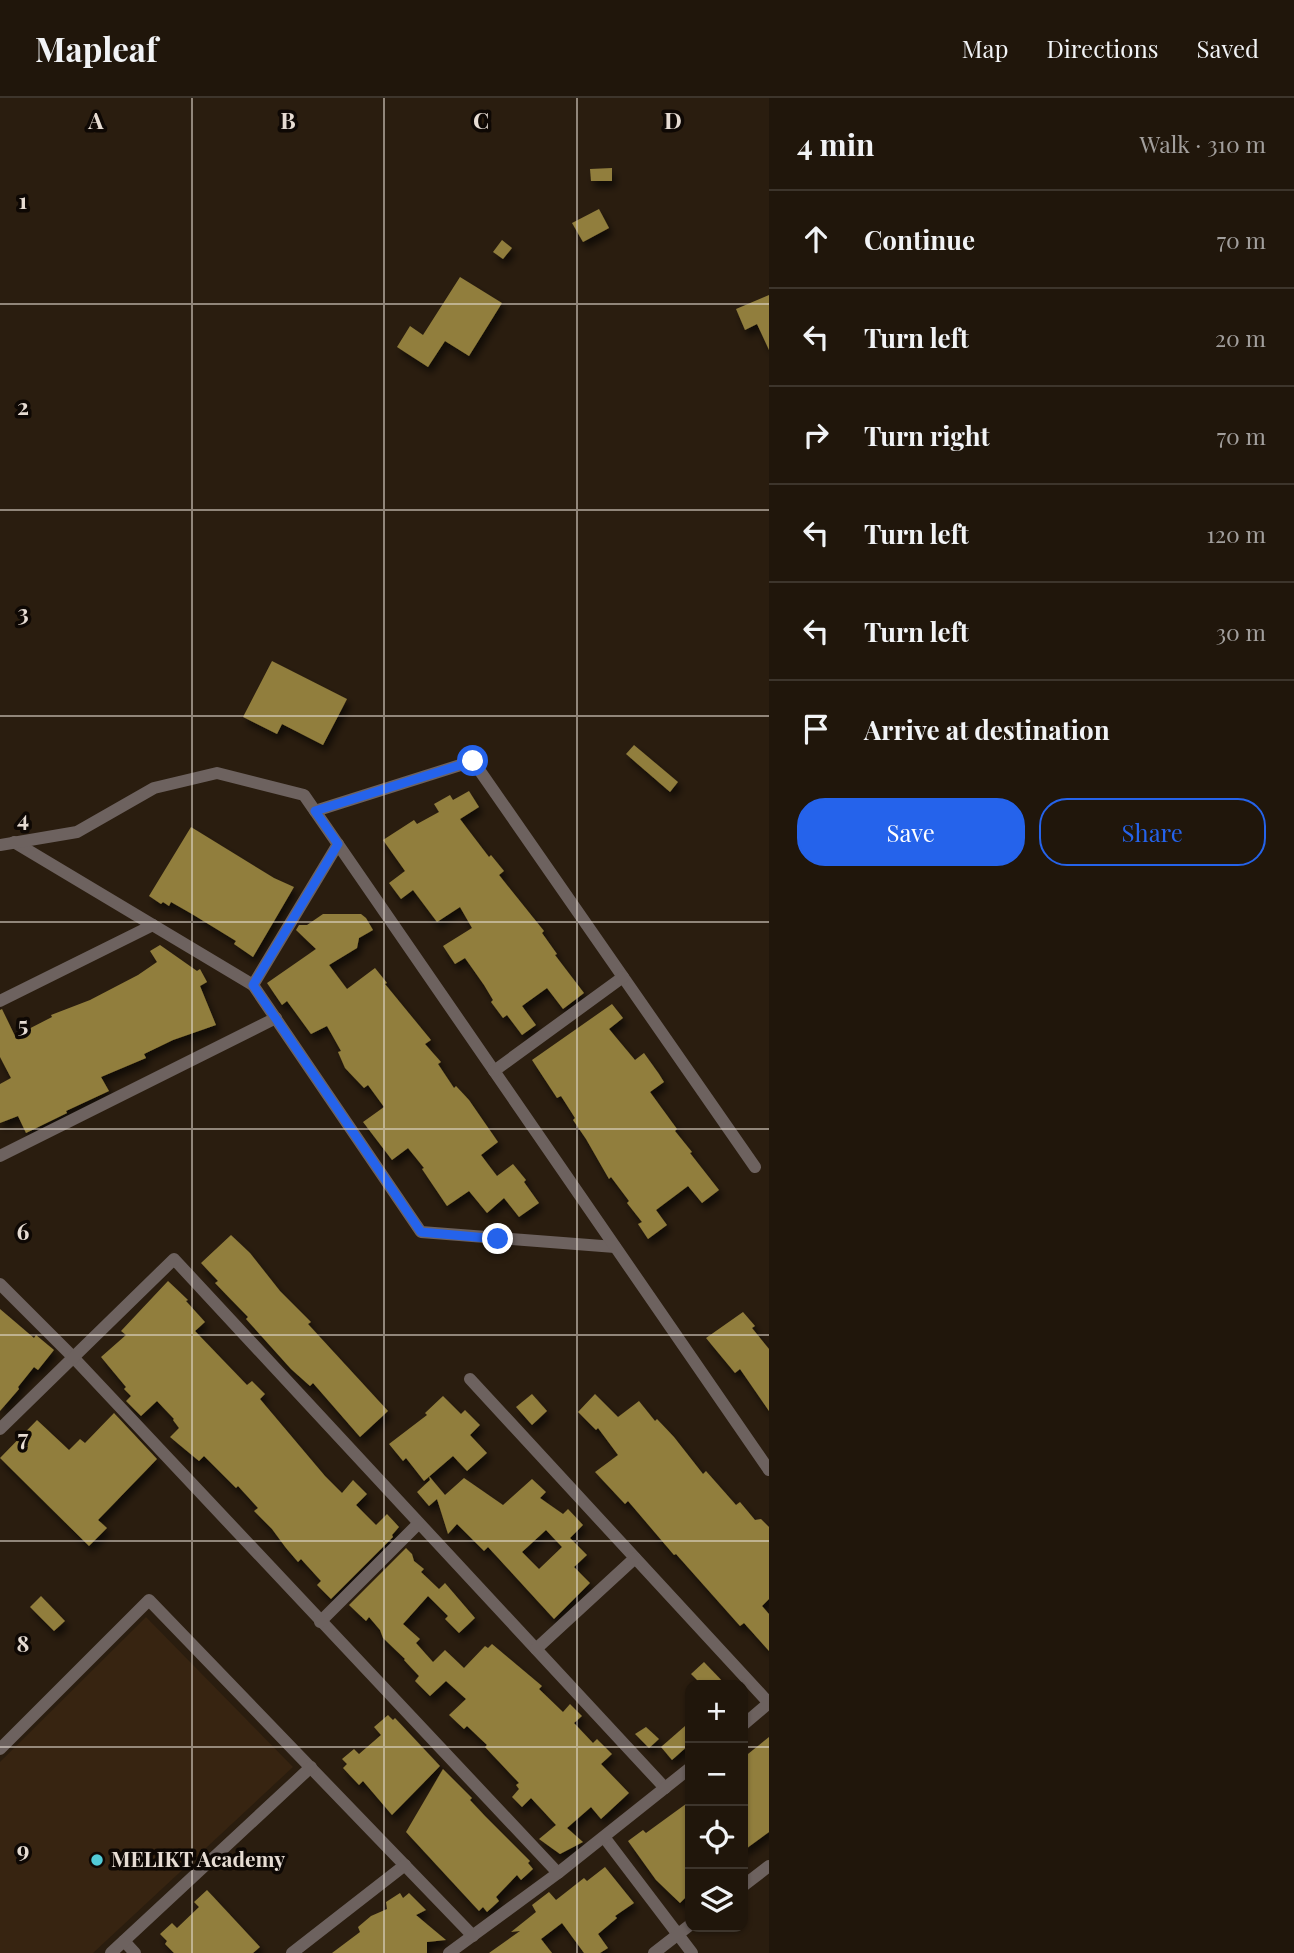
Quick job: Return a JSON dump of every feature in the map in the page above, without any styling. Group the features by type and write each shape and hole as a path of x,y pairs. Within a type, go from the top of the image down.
{"street":[{"path":"315,811 473,761 755,1167"},
{"path":"0,845 77,832 154,788 217,773 304,795 769,1470"},
{"path":"14,842 253,985 421,1232 615,1247"},
{"path":"253,985 338,844"},
{"path":"0,1001 153,925"},
{"path":"494,1070 623,977"},
{"path":"0,1156 276,1018"},
{"path":"0,1429 174,1259 665,1788"},
{"path":"0,1284 72,1356 558,1873"},
{"path":"470,1379 748,1680"},
{"path":"320,1622 418,1524"},
{"path":"536,1649 635,1558"},
{"path":"0,1749 149,1600 472,1936"},
{"path":"748,1680 769,1703 748,1721"},
{"path":"111,1953 311,1767"},
{"path":"449,1953 558,1873 685,1772"},
{"path":"604,1837 692,1953"},
{"path":"292,1953 405,1865"},
{"path":"748,1882 769,1866"},
{"path":"654,1953 685,1930"},
{"path":"124,1941 135,1953"}],"shaded area":[{"name":"MELIKT Academy","path":"146,1617 293,1767 93,1953 0,1953 0,1762"}],"building":[{"path":"612,168 612,181 591,181 590,169"},
{"path":"599,209 609,228 583,242 572,223"},
{"path":"502,240 512,248 503,259 493,252"},
{"path":"460,277 502,303 469,356 445,341 428,367 397,347 410,326 423,335"},
{"path":"769,295 769,350 757,324 745,330 736,309"},
{"path":"272,661 347,699 323,745 282,724 277,734 243,717"},
{"path":"634,745 678,782 670,792 626,754"},
{"path":"469,791 479,807 460,819 489,857 491,855 504,871 499,875 544,931 542,933 557,954 555,955 584,993 563,1009 547,988 522,1006 536,1025 522,1035 507,1015 503,1018 491,1002 493,1000 465,958 455,964 443,946 472,928 460,907 437,922 413,890 401,899 389,883 405,871 383,840 414,820 417,824 439,812 434,804 450,795 453,800"},
{"path":"191,827 274,878 294,887 253,957 234,944 236,941 192,914 171,902 169,906 163,902 161,904 149,896"},
{"path":"323,914 361,914 366,918 373,930 359,938 357,948 329,965 347,989 375,968 431,1040 425,1044 441,1062 438,1064 454,1088 456,1086 469,1100 498,1142 481,1155 497,1176 513,1164 539,1203 519,1217 504,1198 487,1213 469,1191 447,1206 422,1169 424,1168 408,1148 392,1160 363,1122 384,1107 368,1085 364,1088 345,1068 338,1052 341,1051 327,1026 311,1034 287,1001 282,1005 267,983 316,949 296,930 299,925 307,925"},
{"path":"160,945 197,971 200,969 207,982 200,986 216,1025 173,1040 144,1054 146,1058 101,1077 109,1091 26,1133 18,1116 0,1123 0,1084 11,1078 0,1057 0,1010 2,1009 15,1036 52,1017 51,1015 90,1000 138,975 157,962 150,951"},
{"path":"612,1004 623,1018 609,1029 635,1060 644,1053 659,1074 664,1082 650,1092 677,1129 675,1131 692,1152 690,1153 719,1190 702,1203 688,1186 656,1210 667,1225 648,1239 638,1224 642,1222 611,1177 609,1179 561,1096 557,1098 532,1060"},
{"path":"231,1235 250,1253 280,1291 311,1322 308,1324 388,1411 360,1437 313,1383 310,1386 291,1369 246,1319 248,1317 215,1283 218,1281 201,1263"},
{"path":"168,1281 188,1300 186,1301 205,1322 195,1331 247,1385 252,1381 265,1394 260,1399 325,1476 342,1493 353,1480 367,1494 356,1505 376,1525 387,1514 399,1527 393,1537 331,1599 317,1585 321,1581 301,1559 298,1562 254,1511 258,1508 238,1486 236,1488 204,1456 199,1461 170,1437 179,1428 157,1401 141,1416 126,1401 131,1396 124,1389 126,1387 101,1357 126,1335 121,1331"},
{"path":"0,1309 34,1338 36,1335 54,1350 38,1370 34,1367 0,1411"},
{"path":"743,1312 769,1349 769,1411 740,1369 735,1373 706,1338"},
{"path":"532,1394 547,1411 532,1425 516,1407"},
{"path":"595,1394 618,1417 639,1401 655,1421 657,1419 674,1437 703,1474 706,1471 736,1505 740,1502 755,1520 761,1519 769,1527 769,1599 762,1606 769,1614 769,1651 744,1623 740,1626 628,1501 625,1504 595,1472 618,1455 598,1428 596,1430 578,1412"},
{"path":"443,1396 461,1414 465,1410 480,1425 470,1435 487,1453 467,1471 453,1456 424,1481 406,1458 403,1461 389,1444 427,1415 425,1413"},
{"path":"114,1413 157,1459 98,1520 107,1528 89,1546 0,1458 37,1420 69,1450 80,1439 85,1443"},
{"path":"429,1476 445,1495 464,1478 503,1505 532,1479 546,1492 540,1498 563,1514 568,1509 583,1525 570,1538 587,1555 574,1567 590,1583 554,1619 488,1547 484,1551 457,1524 448,1534 437,1499 429,1506 417,1492 430,1480","holes":["546,1530 562,1547 539,1569 522,1552"]},
{"path":"406,1548 414,1561 424,1569 421,1572 439,1589 445,1583 475,1618 459,1633 445,1619 448,1616 428,1596 403,1624 420,1639 416,1643 433,1662 445,1650 464,1668 485,1646 488,1648 492,1644 542,1686 539,1689 563,1712 570,1704 582,1716 574,1723 593,1743 597,1739 612,1754 601,1764 629,1793 601,1819 591,1807 567,1828 583,1842 560,1854 539,1839 556,1825 531,1798 522,1807 512,1797 519,1789 516,1785 519,1783 485,1747 487,1745 467,1726 464,1729 449,1715 466,1699 446,1681 430,1696 415,1681 419,1676 383,1638 369,1617 366,1621 349,1605"},
{"path":"41,1596 65,1621 54,1631 30,1607"},
{"path":"704,1662 721,1680 697,1680 691,1674"},
{"path":"388,1715 393,1720 395,1718 440,1766 392,1815 363,1781 359,1785 343,1768 347,1764 342,1759 354,1749 359,1754 381,1735 374,1727"},
{"path":"685,1726 685,1748 672,1760 661,1747"},
{"path":"646,1727 659,1739 649,1748 635,1734"},
{"path":"769,1737 769,1832 748,1847 748,1806 748,1754"},
{"path":"443,1769 530,1861 528,1863 533,1869 521,1880 517,1875 496,1897 499,1901 487,1912 483,1907 479,1911 406,1832"},
{"path":"685,1805 685,1898 680,1903 656,1880 628,1841 643,1830 646,1833"},
{"path":"605,1867 634,1903 615,1916 617,1918 598,1934 608,1948 600,1953 584,1953 562,1923 541,1939 552,1953 489,1953 520,1931 511,1932 536,1912 532,1905 549,1892 556,1900 584,1878 587,1881"},
{"path":"207,1890 260,1947 253,1953 174,1953 165,1944 167,1941 160,1934 172,1923 177,1928 199,1907 194,1902"},
{"path":"400,1893 403,1898 409,1893 426,1910 416,1915 446,1940 427,1942 427,1953 332,1953 360,1932 358,1927 371,1916 387,1909 386,1902"}],"place":[{"name":"MELIKT Academy","path":"97,1860"}],"route":[{"path":"473,761 315,811 338,844 253,985 421,1232 498,1239"}]}
